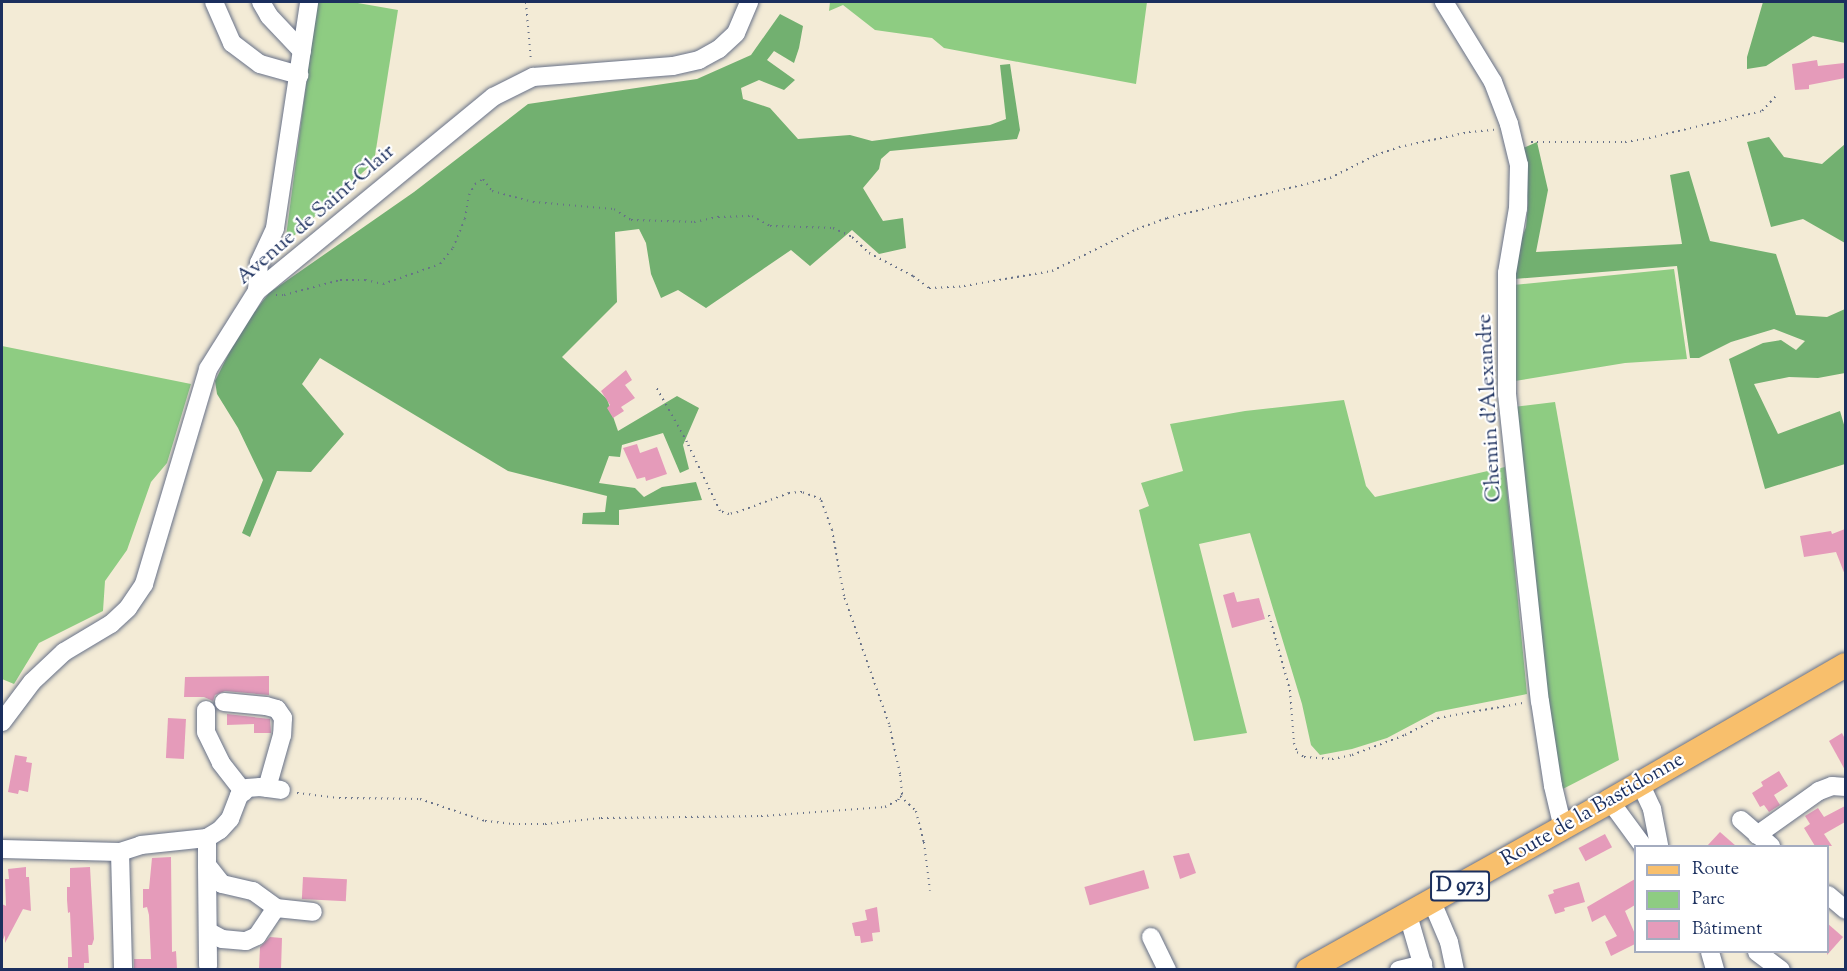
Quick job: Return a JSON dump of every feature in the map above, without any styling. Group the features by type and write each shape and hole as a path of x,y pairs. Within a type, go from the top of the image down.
{"main road":[{"name":"Route de la Bastidonne","path":"1308,969 1563,828 1845,664"}],"street":[{"path":"214,2 232,43 260,64 298,75"},
{"path":"261,2 269,16 302,51"},
{"path":"263,286 260,263 275,228 309,2"},
{"name":"Avenue de Saint-Clair","path":"2,722 32,682 64,652 111,624 128,608 144,584 208,369 219,347 263,286 484,103 533,77 673,66 699,60 719,49 736,33 749,2"},
{"name":"Chemin d'Alexandre","path":"1444,2 1493,82 1520,185 1507,273 1508,394 1540,700 1553,786 1563,828"},
{"path":"2,849 120,852 141,845 207,838 220,830 230,819 244,792 254,787 274,789 284,718 277,709 266,706 224,702"},
{"path":"206,710 206,732 221,763 244,792"},
{"path":"1640,783 1652,809 1659,845"},
{"path":"1741,820 1764,841 1819,791 1832,786 1845,787"},
{"path":"1610,801 1642,845"},
{"path":"207,838 208,966"},
{"path":"120,852 123,969"},
{"path":"207,865 222,884 253,891 276,908 313,912"},
{"path":"1829,896 1845,910"},
{"path":"1432,902 1449,942 1455,969"},
{"path":"209,933 222,939 246,941 257,936 276,908"},
{"path":"1399,969 1424,967 1408,915"},
{"path":"1151,937 1167,969"},
{"path":"1710,953 1714,969"},
{"path":"1760,953 1781,969"}],"path":[{"path":"526,2 533,77"},
{"path":"263,286 277,295 284,296 339,280 365,280 383,284 426,271 440,264 453,248 465,219 469,195 475,184 483,179 492,190 533,202 614,209 631,220 694,222 718,217 752,216 770,226 833,228 852,237 869,253 913,276 928,288 964,286 1052,272 1137,229 1167,218 1330,178 1376,155 1399,147 1468,132 1506,134 1521,142 1625,142 1762,111 1777,95"},
{"path":"274,789 339,798 420,800 485,820 513,824 545,824 601,818 772,816 892,805 900,796 900,774 889,724 844,596 832,530 821,499 802,492 789,493 738,512 729,514 720,511 687,442 656,387"},
{"path":"1269,615 1290,690 1294,743 1297,752 1304,757 1332,759 1352,755 1405,735 1438,718 1540,700"},
{"path":"900,796 916,811 924,842 930,891"}],"green space":[{"path":"317,2 352,2 398,10 374,162 285,244"},
{"path":"830,2 1147,2 1136,84 944,48 932,38 875,30 843,5 829,11"},
{"path":"1763,2 1845,2 1845,43 1813,36 1766,66 1747,69 1747,57"},
{"path":"780,14 803,26 799,48 794,63 774,51 767,60 795,80 784,90 759,80 741,88 743,99 770,108 798,139 850,135 872,141 990,125 1006,119 1000,65 1010,64 1020,130 1017,139 890,151 881,159 879,169 863,188 883,221 903,218 906,248 879,254 852,230 810,266 791,250 706,308 678,290 661,298 651,274 646,243 639,229 615,232 617,302 562,357 607,399 618,431 677,396 699,408 683,445 689,469 680,473 663,433 622,445 620,457 609,456 599,483 635,488 644,497 662,487 696,482 702,500 619,510 619,525 582,524 583,513 605,512 607,496 508,471 320,358 302,384 344,434 311,472 277,471 250,537 242,533 263,480 238,428 217,394 215,381 241,329 269,293 414,192 528,104 697,79 751,55"},
{"path":"1769,137 1784,157 1822,164 1845,144 1845,243 1803,219 1771,227 1747,142"},
{"path":"1537,142 1548,190 1536,252 1682,244 1670,175 1689,171 1710,241 1776,254 1796,315 1827,317 1845,309 1845,373 1818,378 1789,377 1754,384 1778,434 1840,411 1845,428 1845,464 1765,489 1729,359 1763,343 1781,340 1796,350 1805,341 1774,329 1731,342 1699,358 1690,358 1677,266 1514,279 1515,257 1526,227 1528,203 1521,149"},
{"path":"1674,269 1687,359 1625,363 1515,381 1513,285"},
{"path":"2,346 191,384 167,463 151,482 127,550 105,581 103,611 39,643 14,684 2,679"},
{"path":"1344,400 1366,486 1375,497 1505,467 1527,694 1436,712 1387,738 1352,749 1320,755 1311,745 1302,704 1250,533 1199,544 1247,733 1194,741 1139,510 1149,506 1141,483 1183,471 1170,424 1245,411"},
{"path":"1555,402 1619,760 1557,792 1513,407"}],"building":[{"path":"1817,60 1818,66 1844,63 1845,78 1809,85 1809,89 1795,90 1792,64"},
{"path":"626,370 632,380 625,385 635,398 621,407 624,411 613,418 607,408 610,405 601,391"},
{"path":"637,444 640,453 657,447 667,474 646,481 645,477 637,479 623,448"},
{"path":"1845,529 1845,575 1836,552 1804,557 1800,536 1831,531 1832,534"},
{"path":"1234,592 1237,602 1259,598 1265,619 1232,628 1223,595"},
{"path":"269,676 269,695 225,691 215,695 213,701 204,697 184,697 185,677"},
{"path":"227,714 270,719 271,733 254,733 254,724 227,725"},
{"path":"168,718 186,719 184,759 166,758"},
{"path":"1842,733 1845,739 1845,770 1829,741"},
{"path":"15,755 27,757 26,762 32,763 28,792 19,790 18,794 8,792"},
{"path":"1779,771 1788,786 1774,795 1780,805 1769,812 1764,805 1760,807 1752,793 1763,786 1761,782"},
{"path":"1845,806 1845,822 1824,834 1832,846 1814,845 1804,828 1810,824 1805,816 1818,808 1824,817"},
{"path":"1720,832 1735,845 1708,845"},
{"path":"1605,834 1612,847 1586,861 1579,848"},
{"path":"1189,853 1196,873 1180,879 1173,856"},
{"path":"171,857 172,952 176,951 177,969 134,969 134,959 151,959 149,915 147,907 143,908 143,889 149,889 152,858"},
{"path":"26,867 26,877 29,877 31,911 23,909 5,943 5,935 2,942 2,904 6,906 5,879 9,879 8,869"},
{"path":"90,867 94,939 92,945 88,945 89,963 84,963 84,969 68,969 68,957 72,957 70,912 68,913 67,900 70,868"},
{"path":"1144,870 1149,888 1090,905 1084,887"},
{"path":"303,877 347,879 346,901 302,899"},
{"path":"1634,880 1634,906 1625,911 1634,932 1634,944 1611,956 1605,942 1617,936 1605,915 1592,922 1587,907"},
{"path":"1579,882 1585,902 1564,908 1565,911 1555,914 1548,895 1554,893 1553,890"},
{"path":"877,907 880,932 872,933 873,941 861,943 860,936 855,936 852,923 867,920 865,910"},
{"path":"1829,925 1843,937 1829,953"},
{"path":"270,937 282,938 281,969 259,969 260,947"}]}
